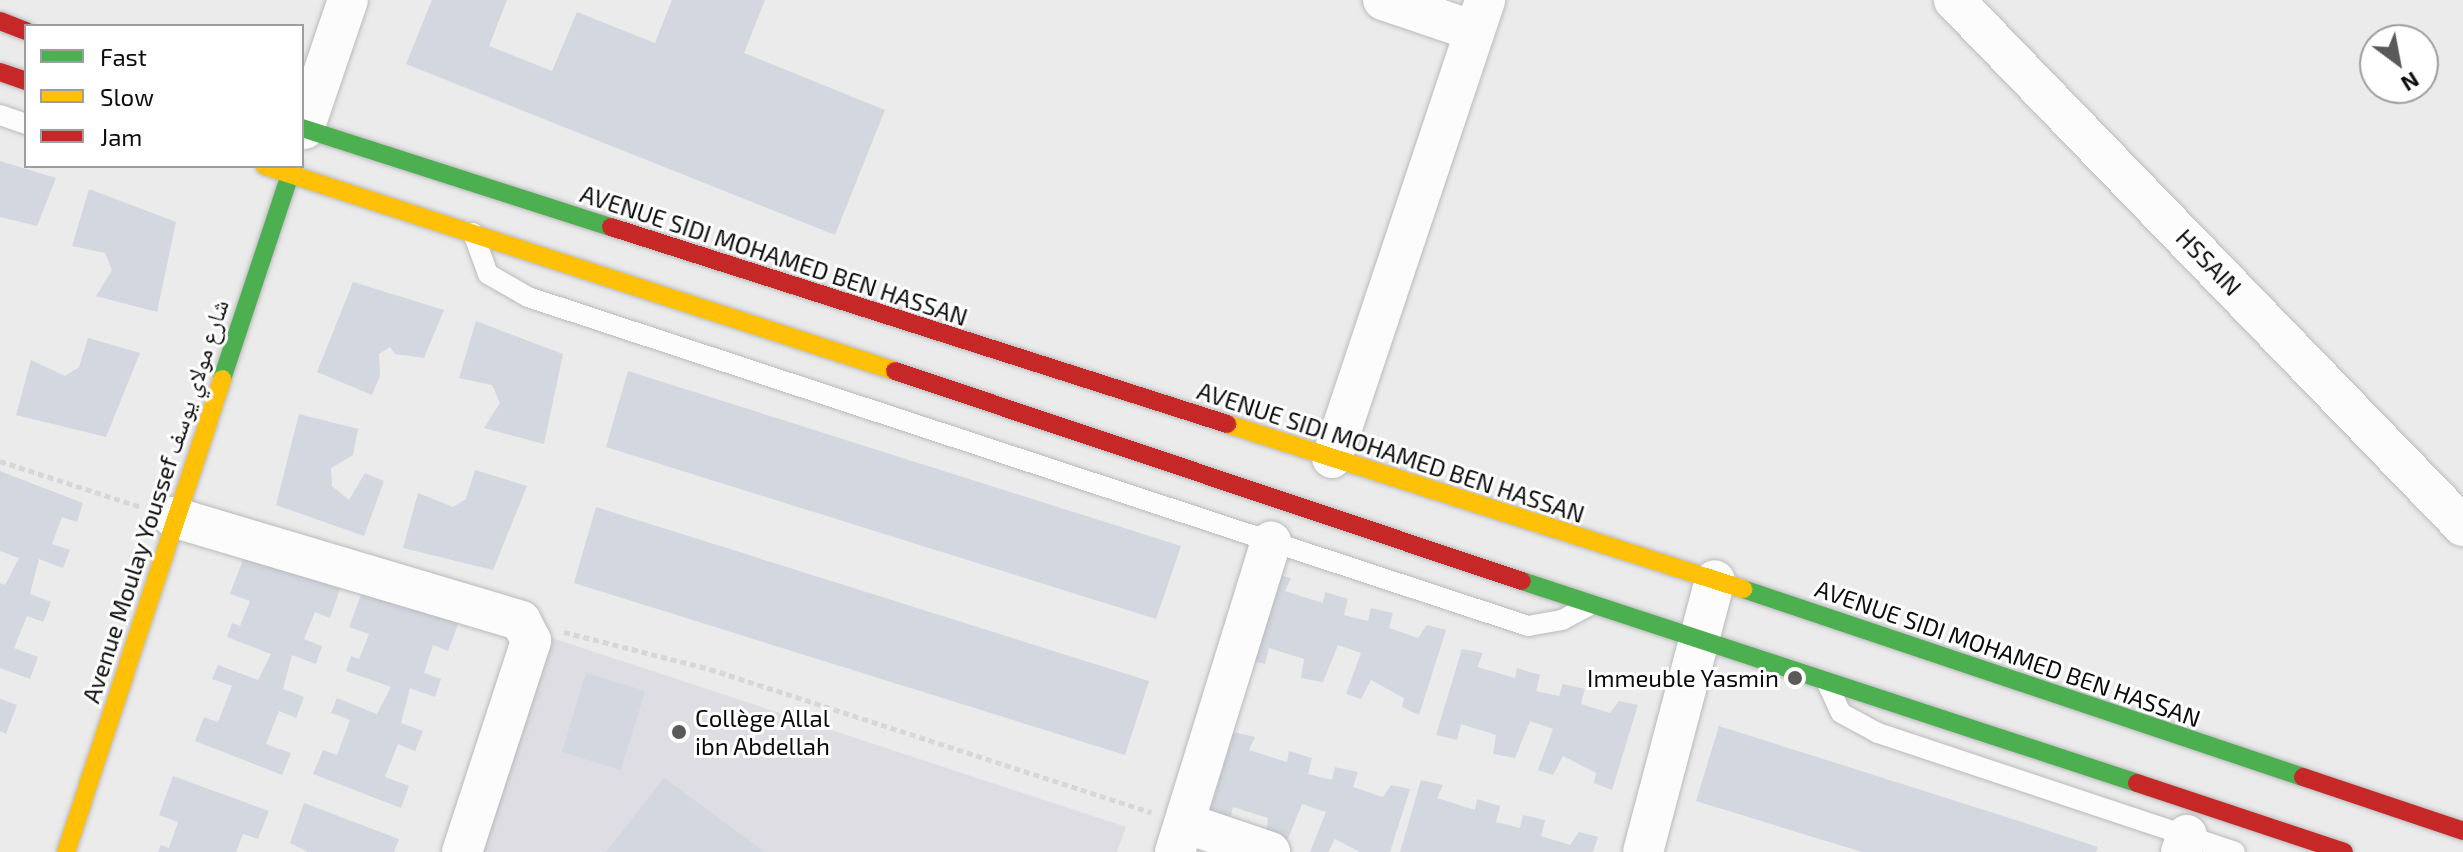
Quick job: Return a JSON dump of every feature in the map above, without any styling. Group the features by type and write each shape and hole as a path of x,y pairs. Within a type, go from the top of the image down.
{"street":[{"path":"304,129 348,0"},
{"path":"1332,458 1480,15 1383,0"},
{"name":"HSSAIN","path":"1954,0 2463,526"},
{"path":"0,21 24,30"},
{"path":"0,72 24,80"},
{"name":"AVENUE SIDI MOHAMED BEN HASSAN","path":"304,149 1332,458 1715,580 2463,831"},
{"name":"AVENUE SIDI MOHAMED BEN HASSAN","path":"304,150 473,233 2344,852"},
{"name":"Avenue Moulay Youssef شارع مولاي يوسف","path":"66,852 173,517 291,168"},
{"path":"173,517 521,621 531,641 462,852"},
{"path":"1270,852 1180,837 1271,541"},
{"path":"1643,852 1697,636 1715,580"}],"lane":[{"path":"0,115 24,123"},
{"path":"473,233 488,274 528,297 1528,626 1562,620 1591,605"},
{"path":"1825,678 1841,713 1878,733 2184,843 2235,852"}],"path":[{"path":"0,461 173,517"},
{"path":"521,621 710,669 1180,837"}],"shaded area":[{"name":"Collège Allal ibn Abdellah","path":"552,638 1126,827 1117,852 478,852"}],"building":[{"path":"432,0 507,0 489,46 552,71 577,12 655,43 672,0 765,0 744,53 885,110 835,235 406,64"},
{"path":"0,161 56,178 37,226 0,217"},
{"path":"89,189 176,222 157,312 96,296 112,270 105,253 72,246"},
{"path":"353,282 444,310 424,358 395,354 390,347 379,354 380,376 372,395 317,372"},
{"path":"476,321 563,354 544,444 484,428 500,403 492,385 459,378"},
{"path":"88,338 140,353 106,437 16,415 31,360 65,376 79,367"},
{"path":"628,371 1181,546 1156,619 606,447"},
{"path":"299,414 358,429 353,455 331,468 332,486 349,500 365,473 384,481 364,536 276,505"},
{"path":"475,470 527,486 493,570 403,548 418,493 453,507 466,499"},
{"path":"0,471 83,503 77,522 62,517 52,544 70,550 63,568 39,559 30,594 51,602 43,622 27,616 14,648 38,657 30,679 0,668 0,583 5,585 19,558 0,551"},
{"path":"596,507 1149,681 1125,755 574,583"},
{"path":"245,554 340,589 330,618 315,612 304,639 322,646 316,664 292,655 283,689 304,697 296,718 279,711 266,744 291,753 282,775 195,741 204,717 218,722 232,686 212,679 218,665 258,680 271,654 227,637 232,623 240,626 250,601 230,594"},
{"path":"1269,573 1291,578 1285,591 1323,603 1325,592 1348,599 1344,615 1368,621 1371,608 1393,613 1389,628 1418,638 1427,625 1446,630 1419,715 1402,707 1404,698 1371,680 1361,699 1346,694 1361,653 1338,645 1323,682 1301,678 1304,659 1269,648 1265,664 1244,659"},
{"path":"364,587 459,622 448,651 433,645 424,673 441,679 435,697 410,688 401,723 423,731 415,751 398,744 385,777 409,786 401,808 313,774 323,750 337,755 350,720 331,713 337,698 377,714 391,687 346,671 351,656 359,659 369,634 349,627"},
{"path":"1462,649 1483,653 1477,667 1515,678 1517,668 1540,675 1536,691 1559,696 1563,684 1585,689 1581,704 1610,713 1619,701 1638,705 1612,790 1594,783 1596,773 1563,756 1553,775 1538,770 1553,729 1530,721 1515,758 1493,754 1496,735 1461,724 1457,740 1436,735"},
{"path":"586,673 645,691 621,770 562,752"},
{"path":"0,699 17,705 6,734 0,731"},
{"path":"1719,726 2098,847 2096,852 1862,852 1696,801"},
{"path":"1233,732 1255,737 1249,750 1287,762 1289,751 1312,758 1308,774 1332,780 1335,767 1358,772 1353,787 1383,797 1391,785 1410,789 1390,852 1360,852 1335,839 1328,852 1310,852 1326,812 1302,804 1287,841 1265,838 1268,818 1233,807 1229,823 1208,819"},
{"path":"173,776 269,811 258,839 243,834 236,852 158,852 161,845 169,848 178,822 159,815"},
{"path":"664,778 765,852 606,852"},
{"path":"1421,780 1443,785 1437,798 1475,810 1477,799 1500,806 1496,822 1520,828 1523,815 1545,820 1541,836 1570,845 1579,832 1598,837 1593,852 1400,852"},
{"path":"304,803 399,839 394,852 308,852 290,843"}],"traffic: fast":[{"path":"304,129 611,227"},
{"path":"222,379 292,168"},
{"path":"1522,581 2137,783"},
{"path":"1743,589 2303,777"}],"traffic: slow":[{"path":"271,168 895,371"},
{"path":"66,852 222,379"},
{"path":"1227,424 1743,589"}],"traffic: jam":[{"path":"0,21 24,30"},
{"path":"0,72 24,80"},
{"path":"611,227 1227,424"},
{"path":"895,371 1522,581"},
{"path":"2303,777 2463,831"},
{"path":"2137,783 2344,852"}],"place":[{"name":"Immeuble Yasmin","path":"1795,678"},
{"name":"Collège Allal ibn Abdellah","path":"679,732"}]}
